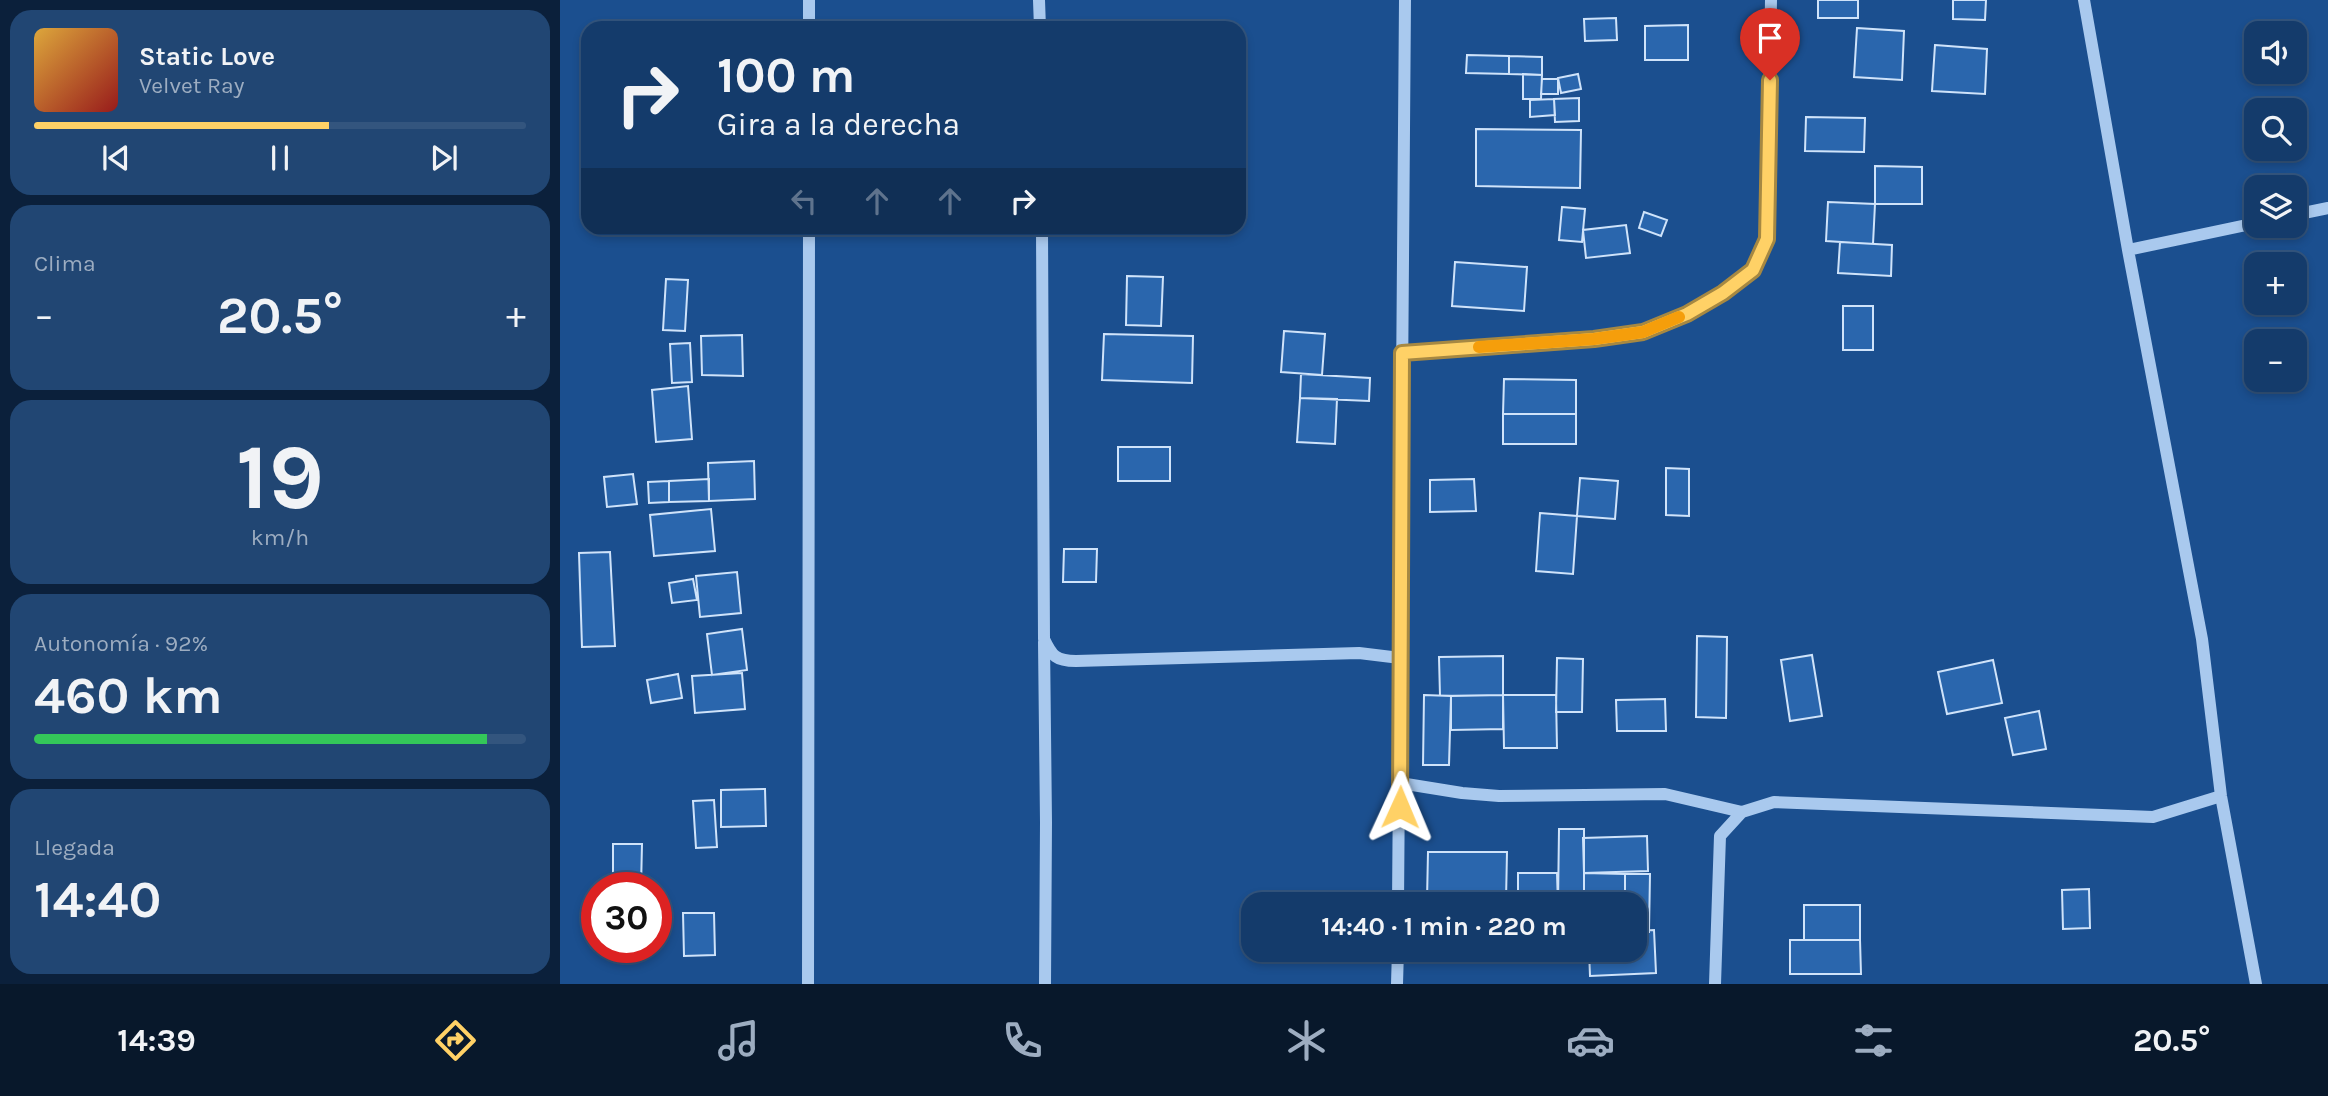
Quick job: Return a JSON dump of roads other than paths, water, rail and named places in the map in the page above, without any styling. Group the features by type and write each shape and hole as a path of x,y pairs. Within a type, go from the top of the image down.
{"street":[{"path":"809,0 809,21"},
{"path":"1039,0 1040,21"},
{"path":"1398,892 1405,0"},
{"path":"1402,353 1594,339 1643,332 1687,314 1723,293 1753,270 1767,239 1771,0"},
{"path":"2084,0 2127,250 2202,639 2221,796 2256,984"},
{"path":"2307,212 2328,208"},
{"path":"2127,250 2244,226"},
{"path":"808,984 809,235"},
{"path":"1042,235 1045,984"},
{"path":"1044,639 1049,652 1061,661 1359,653 1399,658"},
{"path":"1400,783 1499,796 1665,794 1742,812"},
{"path":"1715,984 1720,836 1742,812 1774,802 2153,817 2221,796"},
{"path":"1397,984 1398,962"}]}
